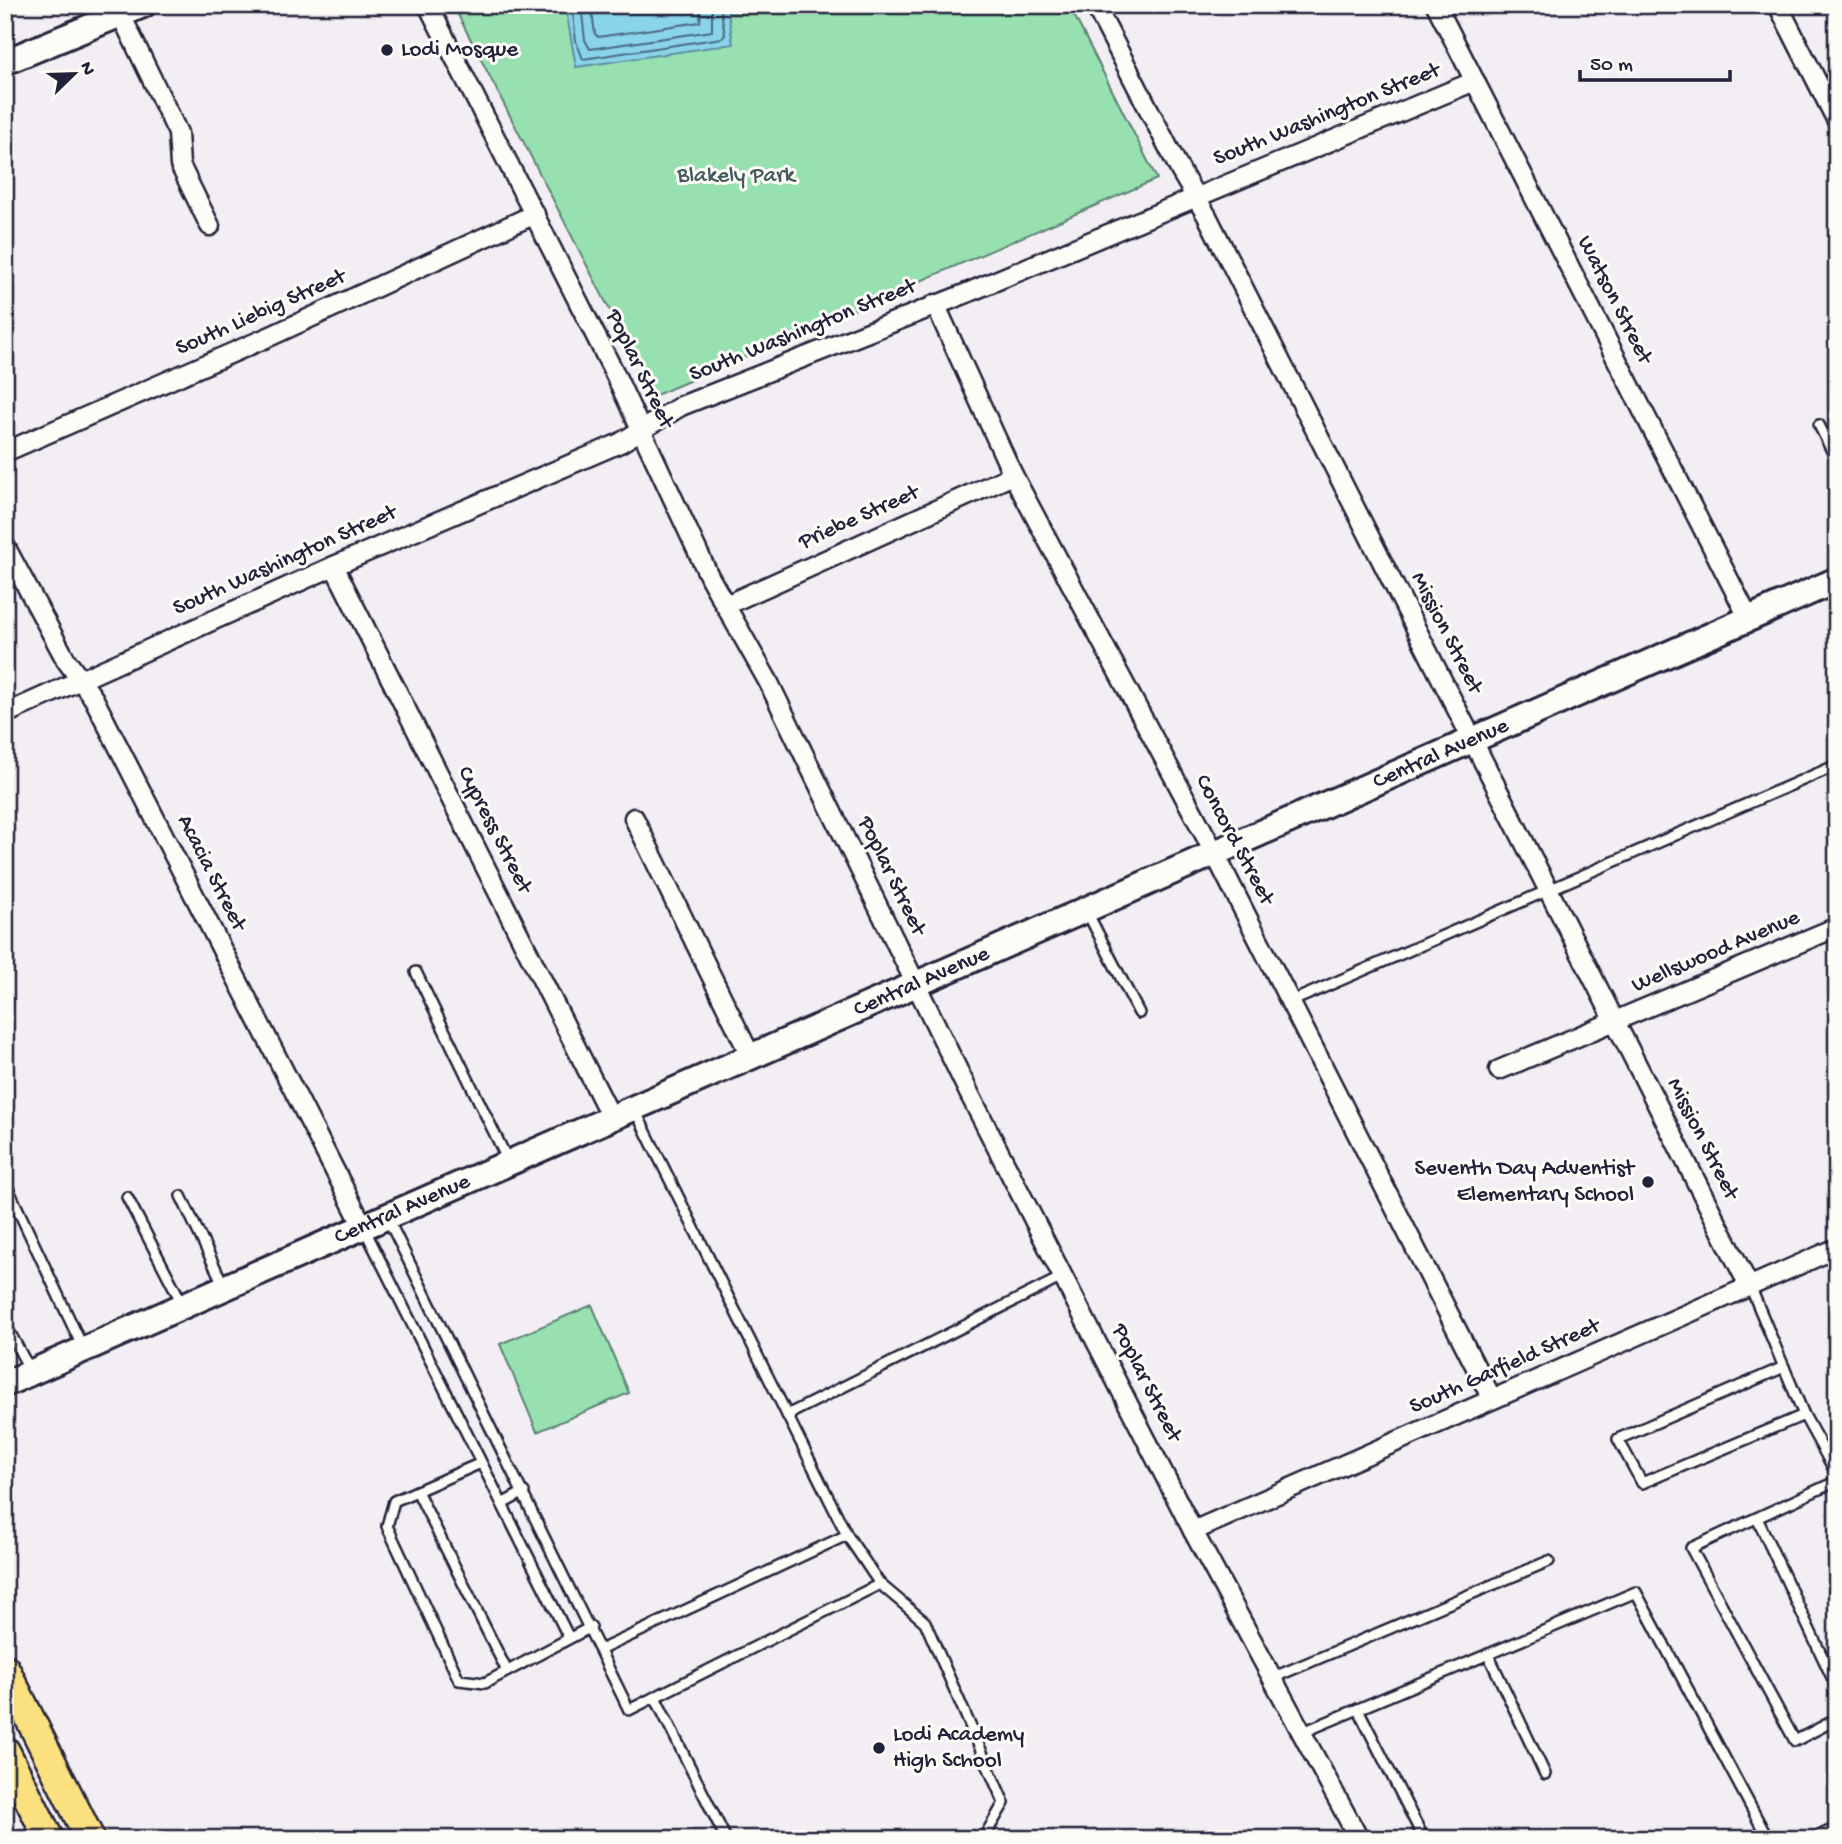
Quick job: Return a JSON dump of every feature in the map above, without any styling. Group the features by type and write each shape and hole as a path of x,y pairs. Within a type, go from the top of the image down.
{"main road":[{"path":"5,1669 90,1839"},
{"path":"5,1751 44,1837"}],"street":[{"name":"Poplar Street","path":"428,5 642,429 726,605 768,681 969,1093 1193,1531 1359,1839"},
{"name":"Mission Street","path":"1095,5 1474,741 1749,1286"},
{"name":"Watson Street","path":"1436,5 1748,617"},
{"path":"1778,5 1837,121"},
{"path":"5,62 132,10 178,133 180,165 210,226"},
{"name":"South Washington Street","path":"5,714 334,566 620,443 681,407 962,295 1475,81"},
{"name":"South Liebig Street","path":"5,452 273,335 535,214"},
{"name":"Concord Street","path":"935,304 1013,475 1213,852 1492,1399"},
{"name":"Priebe Street","path":"726,605 1013,475"},
{"name":"Acacia Street","path":"5,546 78,680 94,699 364,1228"},
{"name":"Cypress Street","path":"334,566 611,1117"},
{"name":"Central Avenue","path":"5,1384 611,1117 752,1059 916,983 1837,580"},
{"path":"634,818 752,1059"},
{"name":"Wellswood Avenue","path":"1499,1070 1837,927"},
{"name":"South Garfield Street","path":"1193,1531 1837,1248"}],"lane":[{"path":"1819,425 1837,461"},
{"path":"1290,1002 1837,765"},
{"path":"1085,909 1139,1013"},
{"path":"416,972 509,1163"},
{"path":"634,1107 847,1535 880,1584 925,1622 1004,1803 983,1839"},
{"path":"5,1182 83,1350"},
{"path":"181,1196 225,1289"},
{"path":"127,1197 184,1306"},
{"path":"387,1217 602,1649 629,1710 880,1584"},
{"path":"364,1228 569,1638"},
{"path":"787,1415 1064,1276"},
{"path":"1749,1286 1804,1415 1837,1475"},
{"path":"10,1333 32,1373"},
{"path":"1784,1367 1618,1439 1642,1483 1804,1415"},
{"path":"481,1463 394,1501 387,1526 458,1680 485,1683 591,1627"},
{"path":"1837,1481 1691,1548 1795,1741 1837,1719"},
{"path":"417,1491 507,1671"},
{"path":"502,1504 524,1493"},
{"path":"1757,1518 1837,1688"},
{"path":"602,1649 847,1535"},
{"path":"1272,1678 1549,1561"},
{"path":"1301,1733 1636,1592 1768,1839"},
{"path":"1488,1654 1545,1774"},
{"path":"655,1697 726,1839"},
{"path":"1358,1709 1424,1839"},
{"path":"1811,1839 1837,1828"}],"green space":[{"name":"Blakely Park","path":"453,5 1069,5 1157,179 654,396"},
{"path":"592,1305 629,1393 537,1432 500,1344"}],"water":[{"path":"565,5 727,5 733,44 576,67"}],"place":[{"name":"Lodi Mosque","path":"387,50"},
{"name":"Seventh Day Adventist Elementary School","path":"1648,1182"},
{"name":"Lodi Academy High School","path":"879,1748"}]}
